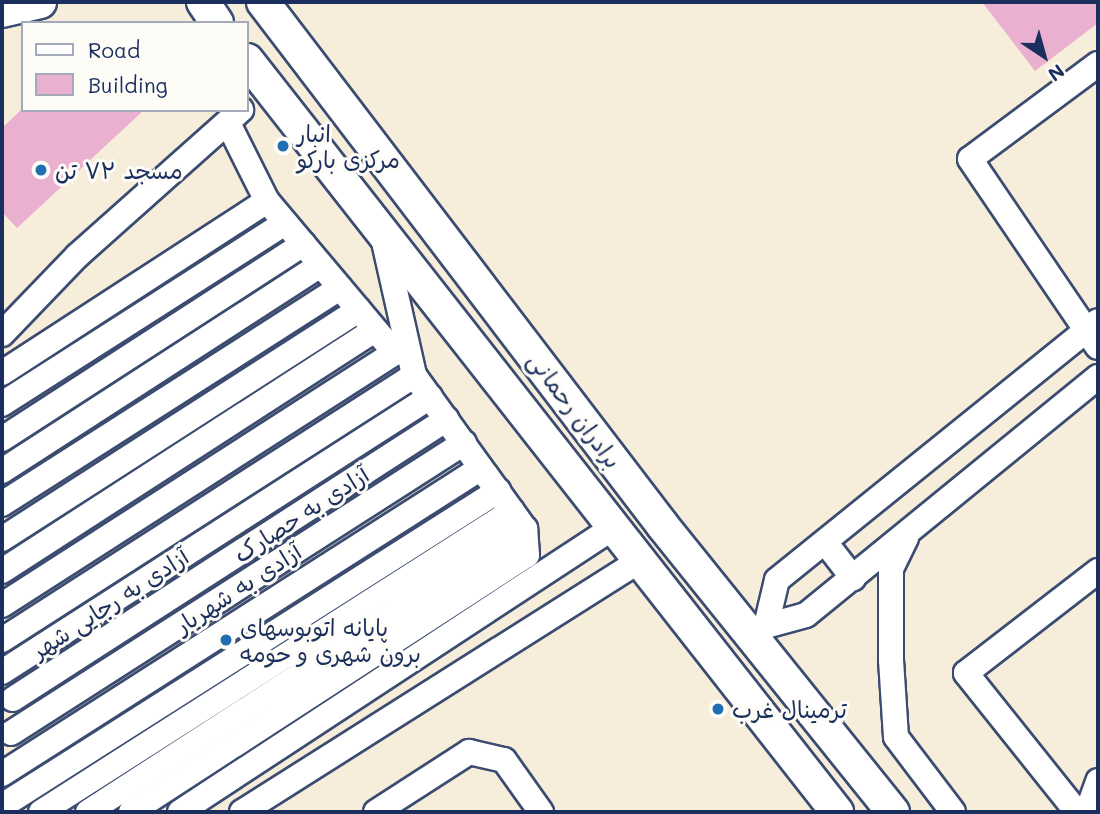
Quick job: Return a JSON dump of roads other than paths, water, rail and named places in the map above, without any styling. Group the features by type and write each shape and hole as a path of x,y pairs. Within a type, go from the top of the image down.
{"main road":[{"path":"2,11 40,2"},
{"name":"برادران رحمانی","path":"263,2 663,526 759,631 893,812"},
{"name":"برادران رحمانی","path":"248,64 257,95 383,234 837,812"}],"street":[{"path":"759,631 777,580 1094,333 970,159 1098,64"},
{"path":"2,334 77,256 235,117 267,201 395,353 2,605"},
{"path":"2,373 267,201"},
{"path":"2,404 285,223"},
{"path":"131,812 527,555 519,520 414,375 383,234"},
{"path":"2,439 303,244"},
{"path":"2,353 77,256"},
{"path":"2,471 320,265"},
{"path":"2,504 340,288"},
{"path":"2,539 359,310"},
{"path":"2,571 375,330"},
{"path":"2,640 414,375"},
{"path":"759,631 806,615 913,525 1098,377"},
{"name":"آزادی به رجایی شهر","path":"2,672 430,397"},
{"name":"آزادی به حصارک","path":"10,714 447,419"},
{"name":"آزادی به شهریار","path":"10,714 464,443"},
{"path":"2,774 481,468"},
{"path":"2,807 498,491"},
{"path":"41,812 519,520"},
{"path":"88,812 519,520"},
{"path":"913,525 891,569 891,660 896,737 953,812"},
{"path":"180,812 614,527"},
{"path":"825,542 853,578"},
{"path":"242,812 639,561"},
{"path":"1077,812 966,673 1098,571"},
{"path":"376,812 469,752 504,760 541,812"},
{"path":"1087,812 1098,781"}],"place":[{"name":"انبار مرکزی بارکو","path":"283,146"},
{"name":"مسجد ۷۲ تن","path":"41,170"},
{"name":"پایانه اتوبوسهای برون شهری و حومه","path":"226,640"},
{"name":"ترمینال غرب","path":"718,709"}]}
